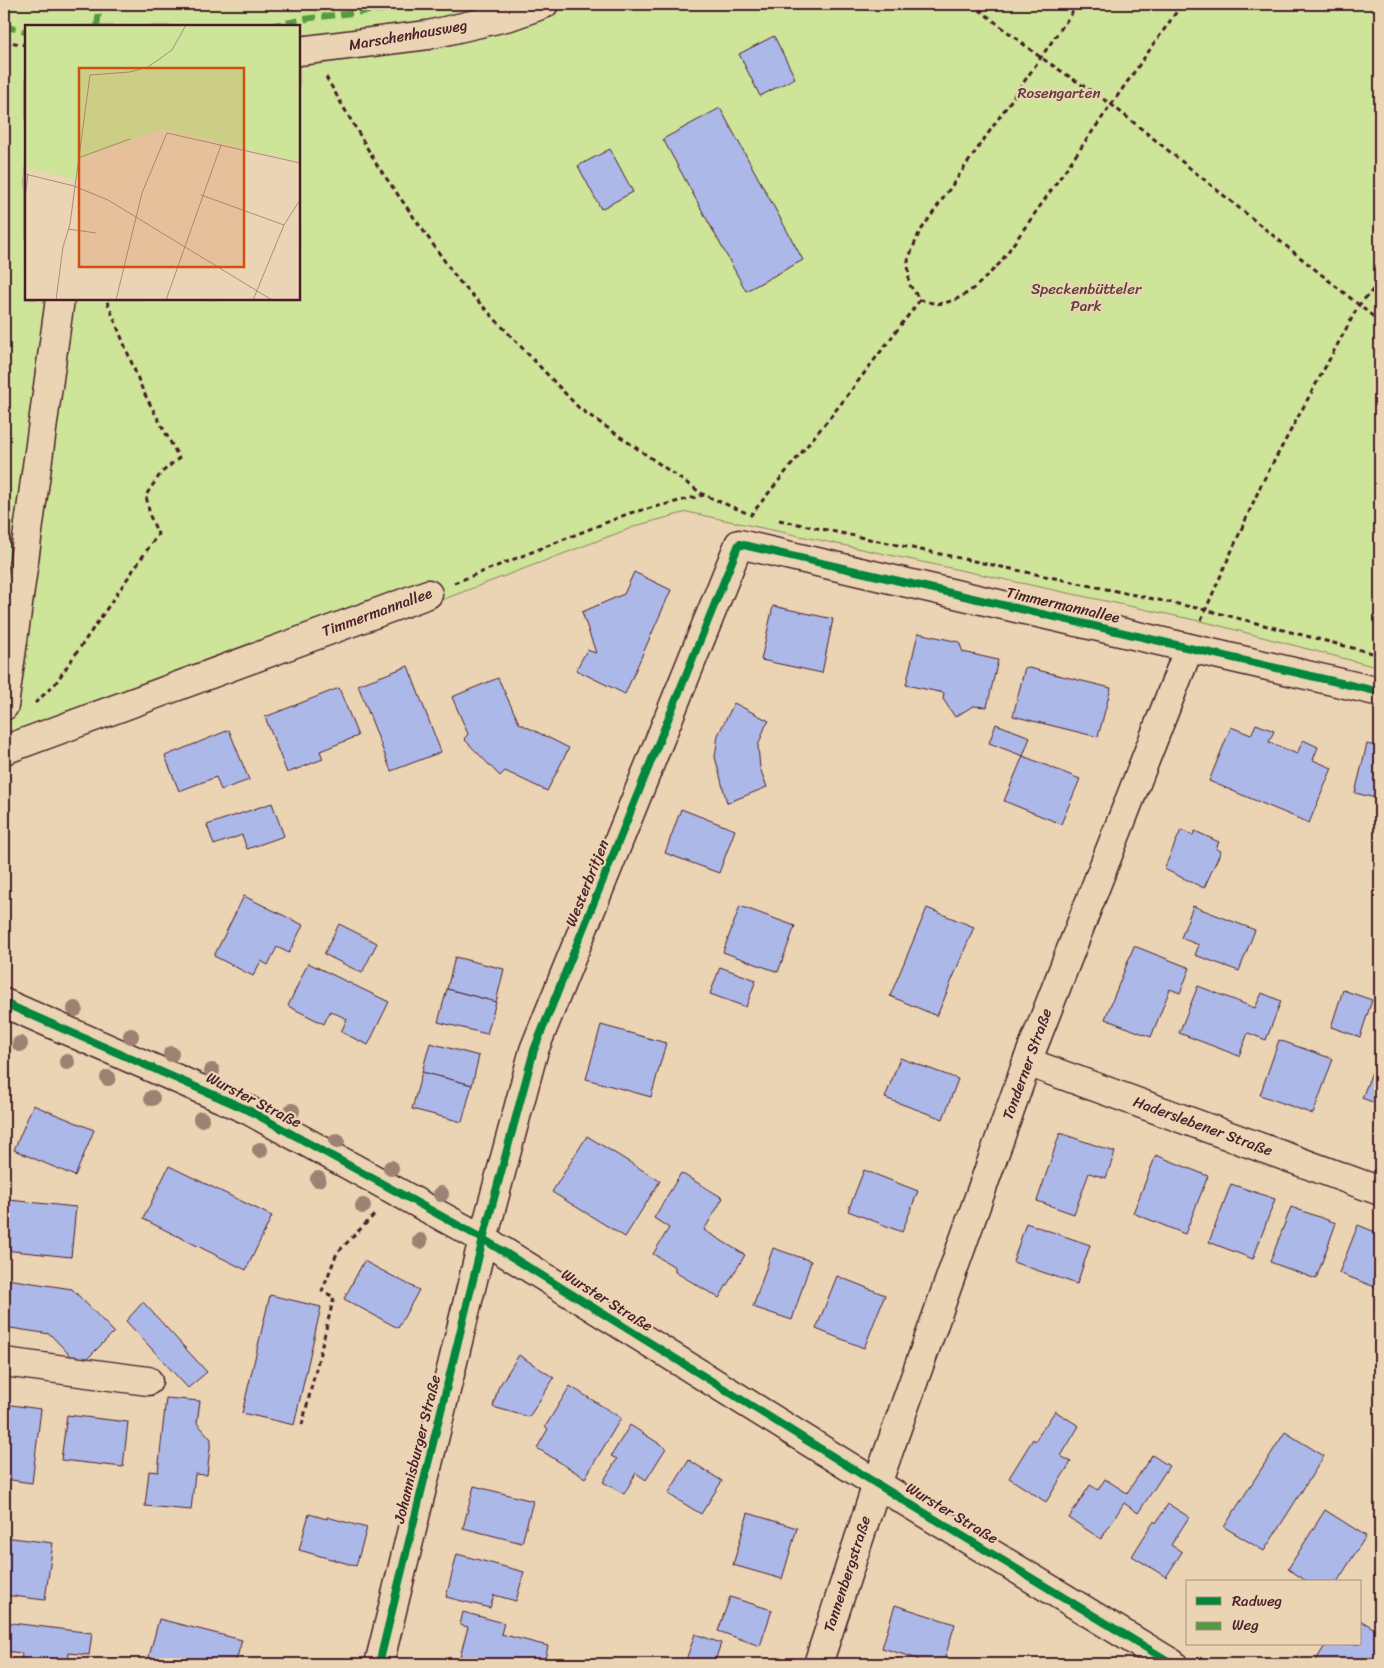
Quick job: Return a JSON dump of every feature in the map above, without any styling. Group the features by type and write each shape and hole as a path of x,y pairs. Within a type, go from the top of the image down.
{"street":[{"name":"Marschenhausweg","path":"305,51 428,35 510,16 544,4"},
{"path":"17,707 60,300"},
{"name":"Timmermannallee","path":"739,544 1380,692"},
{"name":"Westerbritjen","path":"483,1239 534,1050 739,544"},
{"name":"Timmermannallee","path":"4,750 428,594"},
{"name":"Tonderner Straße","path":"877,1484 1027,1062 1189,648"},
{"name":"Wurster Straße","path":"4,1003 248,1110 483,1239 877,1484 1173,1664"},
{"name":"Haderslebener Straße","path":"1027,1062 1380,1191"},
{"name":"Johannisburger Straße","path":"379,1664 483,1239"},
{"path":"4,1362 148,1381"},
{"name":"Tannenbergstraße","path":"818,1664 877,1484"}],"path":[{"path":"972,4 1040,57 1112,105 1380,322"},
{"path":"1078,4 919,233 908,260 909,284 920,300 942,304 961,297 981,282 1000,263 1182,4"},
{"path":"4,41 25,45"},
{"path":"305,51 377,165 458,280 579,408 704,496 760,516"},
{"path":"1189,648 1261,485 1359,305 1380,282"},
{"path":"17,707 55,684 158,534 150,516 146,496 161,473 179,458 143,391 106,300"},
{"path":"751,514 840,405 920,300"},
{"path":"770,518 1206,610 1380,655"},
{"path":"302,1425 334,1296 322,1291 337,1253 397,1192"}],"green space":[{"name":"Speckenbütteler Park","path":"4,4 1380,4 1380,668 1209,623 687,512 639,525 7,765 4,787"}],"building":[{"path":"774,36 795,78 760,96 739,54"},
{"path":"720,108 803,260 746,291 663,139"},
{"path":"610,149 633,192 601,209 578,166"},
{"path":"634,572 671,590 625,694 576,670 587,650 596,653 582,612 624,594"},
{"path":"773,606 833,619 822,673 761,660"},
{"path":"918,633 959,642 963,652 998,660 987,707 973,706 955,717 943,699 944,693 906,685"},
{"path":"408,666 441,752 391,771 358,685"},
{"path":"1025,667 1111,688 1098,737 1013,716"},
{"path":"498,678 519,723 569,748 547,791 505,771 500,776 464,739 468,734 452,697"},
{"path":"339,688 358,736 320,751 323,759 287,773 265,717"},
{"path":"734,703 769,721 758,746 760,768 767,787 727,803 715,757 718,735"},
{"path":"996,724 1030,737 1023,756 989,743"},
{"path":"1256,724 1274,731 1269,742 1297,754 1303,740 1318,747 1313,760 1332,768 1309,823 1209,781 1231,727 1251,735"},
{"path":"229,730 249,780 221,790 216,777 179,791 165,756"},
{"path":"1367,744 1380,747 1380,799 1355,793"},
{"path":"1023,756 1080,779 1061,824 1004,801"},
{"path":"272,803 284,836 247,849 242,835 214,845 207,825"},
{"path":"681,809 735,830 719,873 665,853"},
{"path":"1181,830 1193,835 1195,831 1219,842 1216,849 1221,851 1204,888 1164,869"},
{"path":"244,896 303,925 289,953 277,947 268,965 261,961 253,976 214,956"},
{"path":"740,906 795,926 778,972 723,952"},
{"path":"1193,906 1255,930 1239,971 1195,955 1199,945 1181,938"},
{"path":"927,908 974,927 937,1016 890,996"},
{"path":"339,924 377,943 362,973 324,954"},
{"path":"1134,946 1190,968 1180,993 1170,989 1151,1037 1105,1019"},
{"path":"455,957 504,969 496,1002 447,989"},
{"path":"308,963 389,1002 368,1045 341,1032 347,1019 330,1011 324,1024 288,1006"},
{"path":"720,967 756,980 746,1007 710,994"},
{"path":"1198,986 1255,1008 1262,993 1281,1001 1266,1040 1248,1033 1239,1056 1179,1033"},
{"path":"447,989 496,1002 487,1034 438,1022"},
{"path":"1343,990 1372,1000 1360,1037 1331,1027"},
{"path":"601,1025 666,1043 651,1097 586,1079"},
{"path":"1279,1040 1333,1059 1313,1114 1260,1095"},
{"path":"430,1043 479,1056 472,1085 422,1072"},
{"path":"1380,1051 1380,1105 1362,1098"},
{"path":"900,1058 958,1079 943,1119 885,1098"},
{"path":"422,1072 472,1085 462,1122 412,1109"},
{"path":"33,1105 94,1130 75,1176 14,1150"},
{"path":"1060,1133 1115,1152 1106,1178 1089,1173 1074,1214 1037,1201"},
{"path":"587,1136 660,1181 625,1237 552,1192"},
{"path":"1156,1155 1208,1176 1185,1234 1133,1213"},
{"path":"169,1166 272,1216 246,1270 143,1219"},
{"path":"864,1170 918,1191 902,1232 848,1211"},
{"path":"681,1173 723,1198 704,1230 745,1255 719,1298 675,1272 675,1267 653,1254 669,1228 654,1218"},
{"path":"1231,1184 1275,1199 1253,1259 1209,1242"},
{"path":"9,1200 76,1207 71,1257 4,1250"},
{"path":"1291,1207 1336,1223 1316,1279 1270,1262"},
{"path":"1026,1223 1090,1245 1077,1284 1013,1262"},
{"path":"1358,1225 1380,1234 1380,1289 1339,1273"},
{"path":"773,1248 811,1261 792,1320 753,1307"},
{"path":"364,1261 419,1290 398,1328 344,1299"},
{"path":"837,1276 885,1295 864,1348 816,1329"},
{"path":"7,1279 72,1289 114,1332 80,1366 50,1334 4,1327 4,1300"},
{"path":"270,1295 321,1307 294,1425 242,1413"},
{"path":"143,1302 207,1372 188,1388 126,1321"},
{"path":"519,1355 554,1378 529,1417 493,1407 498,1388"},
{"path":"570,1386 621,1418 585,1478 537,1448 548,1429 545,1427"},
{"path":"166,1398 200,1401 197,1423 211,1439 207,1475 195,1474 191,1510 145,1506 149,1471 158,1472"},
{"path":"4,1404 41,1409 32,1483 4,1479"},
{"path":"1055,1411 1079,1426 1061,1456 1071,1462 1046,1502 1009,1478 1033,1439 1035,1441"},
{"path":"67,1415 128,1422 123,1467 61,1460"},
{"path":"630,1425 666,1448 646,1480 636,1473 624,1494 603,1482 617,1459 611,1456"},
{"path":"1285,1432 1324,1456 1264,1551 1224,1527"},
{"path":"1152,1455 1169,1466 1138,1513 1124,1503 1101,1539 1069,1518 1090,1485 1098,1490 1105,1479 1127,1493"},
{"path":"689,1460 722,1481 701,1514 668,1494"},
{"path":"474,1486 533,1501 522,1543 463,1528"},
{"path":"1168,1504 1189,1517 1171,1545 1182,1552 1166,1577 1132,1556 1154,1521 1156,1523"},
{"path":"1325,1510 1366,1536 1338,1580 1305,1580 1288,1569"},
{"path":"748,1513 797,1528 782,1579 733,1565"},
{"path":"309,1514 367,1528 356,1566 299,1550"},
{"path":"4,1537 53,1543 45,1600 4,1595"},
{"path":"457,1554 524,1572 516,1601 494,1595 490,1608 446,1597"},
{"path":"730,1597 772,1610 760,1646 718,1631"},
{"path":"895,1605 955,1624 943,1664 916,1664 918,1659 882,1648"},
{"path":"463,1612 504,1623 501,1634 548,1646 544,1664 458,1664 468,1627 460,1625"},
{"path":"159,1619 242,1640 235,1664 147,1664"},
{"path":"1362,1621 1380,1632 1380,1664 1319,1664 1315,1662 1325,1646 1362,1646"},
{"path":"4,1622 92,1633 89,1655 69,1653 68,1664 21,1663 22,1653 4,1651"},
{"path":"695,1634 721,1643 714,1664 685,1663"}],"marked path":[{"path":"97,25 100,4"},
{"path":"274,25 311,18 429,4"},
{"path":"4,26 25,32"},
{"path":"4,1021 6,1004"}],"cycle path":[{"path":"379,1664 483,1239 534,1050 739,544 1380,692"},
{"path":"4,1003 248,1110 483,1239 877,1484 1173,1664"}],"park label":[{"name":"Rosengarten","path":"1059,93"}]}
